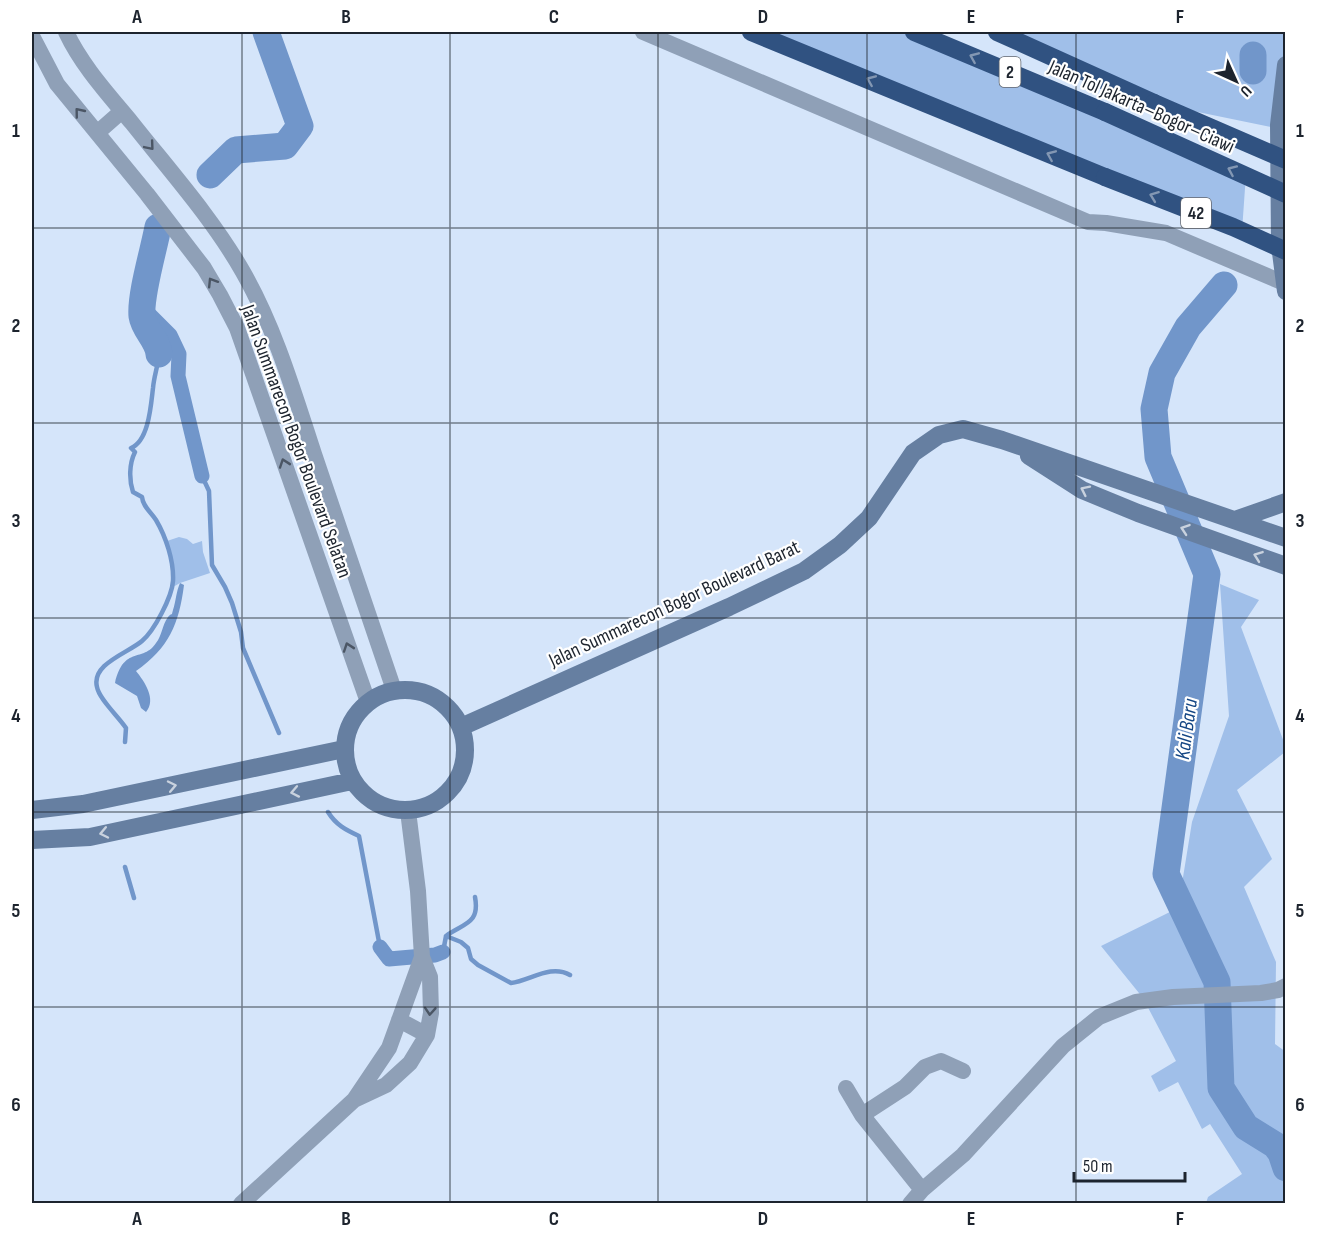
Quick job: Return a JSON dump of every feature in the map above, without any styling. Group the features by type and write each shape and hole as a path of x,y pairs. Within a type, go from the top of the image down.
{"highway":[{"name":"42","path":"751,32 1233,227 1286,251"},
{"name":"Jalan Tol Jakarta–Bogor–Ciawi","path":"914,32 1105,112 1286,194"},
{"name":"Jalan Tol Jakarta–Bogor–Ciawi","path":"997,32 1286,160"}],"street":[{"name":"Jalan Summarecon Bogor Boulevard Selatan","path":"66,32 74,49 225,243 261,309 290,381 394,690"},
{"path":"643,32 1088,222 1166,233 1259,273 1285,287"},
{"name":"Jalan Summarecon Bogor Boulevard Selatan","path":"32,36 57,84 204,268 237,328 368,702"},
{"path":"1285,287 1280,245 1279,125 1286,65"},
{"path":"97,133 122,111"},
{"name":"Jalan Summarecon Bogor Boulevard Barat","path":"461,727 738,603 804,571 840,544 869,518 913,453 939,435 963,429 1002,440 1286,538"},
{"name":"Jalan Summarecon Bogor Boulevard Barat","path":"1002,440 1082,490 1138,513 1286,566"},
{"path":"1228,518 1286,502"},
{"path":"394,690 416,690 436,698 453,712 461,727 465,751 460,775 439,800 408,811 391,809 376,804 352,781 346,766 344,749 347,731 355,715 368,702 394,690"},
{"path":"32,810 83,804 344,749"},
{"path":"32,840 90,837 352,781"},
{"path":"354,1100 386,1085 410,1063 427,1035 431,1013 430,977 422,957 418,891 408,811"},
{"path":"242,1203 354,1100 389,1048 422,957"},
{"path":"910,1203 963,1155 1024,1091 1055,1054 1099,1017 1136,1002 1173,997 1261,993 1286,986"},
{"path":"399,1020 427,1035"},
{"path":"862,1115 904,1088 925,1066 942,1061 963,1071"},
{"path":"846,1088 862,1115 922,1190"}],"shaded area":[{"path":"751,32 914,32 1246,174 1242,231"},
{"path":"997,32 1285,32 1285,130 1154,103"},
{"path":"179,537 193,544 202,541 210,573 173,587 174,570 167,541"},
{"path":"180,583 184,585 182,599 170,634 157,653 136,671 146,685 150,696 146,712 141,708 137,696 115,683 119,671 128,659 151,649 158,640 166,620 172,614"},
{"path":"1220,584 1259,600 1241,627 1285,745 1285,752 1237,790 1272,859 1244,887 1276,962 1275,1044 1286,1052 1285,1203 1206,1203 1208,1197 1242,1174 1210,1124 1202,1129 1178,1082 1159,1092 1151,1076 1176,1061 1143,998 1101,946 1178,908 1192,822 1229,716"}],"waterway":[{"path":"210,175 236,150 285,146 300,126 266,32"},
{"name":"Kali Baru","path":"1253,55 1253,71"},
{"path":"158,227 145,284 142,316 159,354"},
{"name":"Kali Baru","path":"1224,285 1188,327 1162,373 1154,409 1158,457 1207,574 1166,874 1217,982 1221,1088 1246,1127 1275,1145 1281,1153 1286,1168"},
{"path":"142,307 170,335 179,354 178,376 202,476"},
{"path":"125,742 126,728 98,692 97,679 105,666 147,636 166,604 173,581 171,557 163,534 142,497 133,492 130,477 135,452 131,448 142,438 148,421 159,354"},
{"path":"202,476 209,491 212,565 232,603 241,632 243,648 279,733"},
{"path":"328,812 342,827 359,836 380,947"},
{"path":"125,867 134,898"},
{"path":"446,936 473,918 476,906 475,897"},
{"path":"443,952 446,936 461,942 468,948 471,959 478,965 511,983 548,972 556,971 570,975"},
{"path":"380,947 389,959 435,955 443,952"}]}
